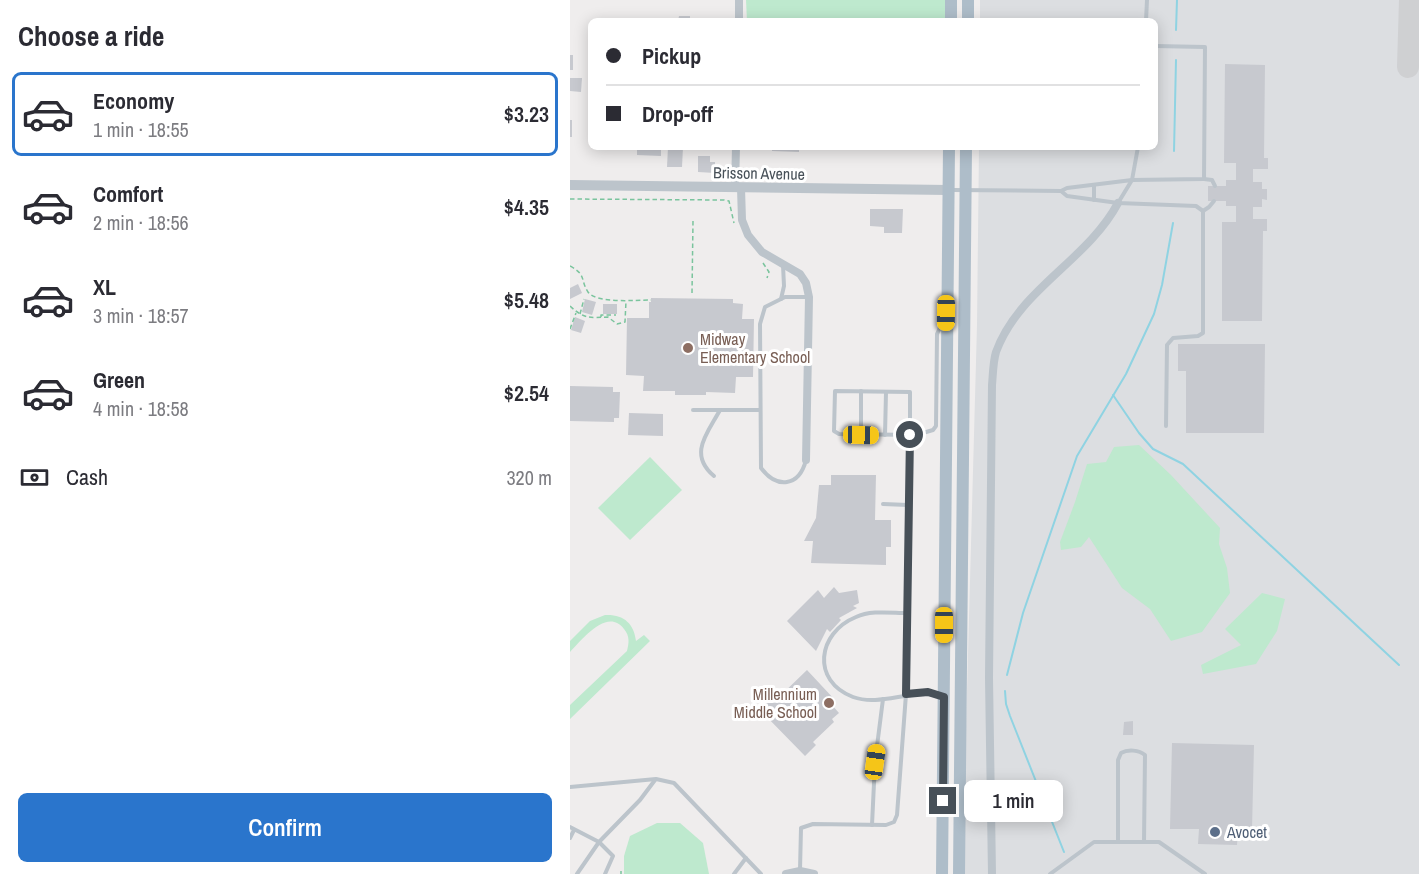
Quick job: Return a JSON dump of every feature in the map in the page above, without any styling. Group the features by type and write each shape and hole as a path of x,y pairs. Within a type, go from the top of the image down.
{"main road":[{"path":"951,0 951,18"},
{"path":"968,0 968,18"},
{"path":"942,874 949,150"},
{"path":"959,874 966,150"}],"street":[{"path":"739,0 739,18"},
{"path":"736,150 742,220 748,235 762,252 800,274 806,283 809,297 806,460"},
{"name":"Brisson Avenue","path":"570,185 948,190"},
{"path":"992,874 989,678 992,396 996,354 1013,317 1044,285 1088,246 1109,220 1118,203"},
{"path":"786,874 800,871 814,874"}],"lane":[{"path":"1146,18 1147,0"},
{"path":"1158,46 1205,47 1204,178"},
{"path":"1118,203 1132,180 1137,150"},
{"path":"948,190 1061,191 1067,188 1132,180 1204,178 1212,180 1215,186"},
{"path":"1094,184 1094,200"},
{"path":"1061,191 1067,196 1094,200 1196,206 1203,211"},
{"path":"1203,211 1214,201"},
{"path":"1166,426 1167,345 1173,338 1198,336 1203,333 1203,211"},
{"path":"781,299 784,286 783,264"},
{"path":"806,460 800,473 789,482 781,483 766,475 760,468 760,324 765,308 781,299 809,297"},
{"path":"910,424 910,392 835,391 834,431 839,434 928,433 936,426 937,334 946,313"},
{"path":"861,391 861,435"},
{"path":"885,435 886,392"},
{"path":"693,410 759,410"},
{"path":"714,476 704,468 700,452 702,443 720,410"},
{"path":"800,871 801,828 813,824 886,825 894,822 897,814 906,694 910,435"},
{"path":"882,504 908,505"},
{"path":"907,613 866,614 854,617 835,631 824,650 826,671 837,687 860,699 883,699 928,692 944,697"},
{"path":"872,825 875,762 883,699"},
{"path":"1118,842 1118,760 1120,753 1125,751 1140,752 1145,755 1144,842"},
{"path":"578,874 599,842 640,800 656,779"},
{"path":"570,787 656,779 674,783 761,874"},
{"path":"570,838 572,828 599,842 614,856 605,874"},
{"path":"1050,874 1094,842 1159,842 1205,874"},
{"path":"734,874 746,858"}],"path":[{"path":"570,199 724,200 729,201 733,221 739,231"},
{"path":"692,293 693,221"},
{"path":"762,262 769,272 767,278"},
{"path":"570,266 578,270 588,292 599,300 651,300"},
{"path":"580,315 584,299"},
{"path":"570,306 580,315 588,318 608,317 617,324 625,322 626,300"},
{"path":"570,329 576,311"},
{"path":"601,317 601,315 616,315"}],"shaded area":[{"path":"980,0 1419,0 1419,874 962,874 977,325 979,150 1158,150 1158,18 980,18"}],"green space":[{"path":"746,0 946,0 946,18 747,18"},
{"path":"1139,445 1171,475 1220,528 1219,544 1227,568 1230,593 1202,632 1171,641 1150,609 1122,588 1089,537 1081,547 1061,550 1060,542 1087,464 1106,462 1114,447"},
{"path":"650,457 682,490 630,540 598,508"},
{"path":"1262,593 1285,599 1277,631 1256,664 1203,674 1201,665 1241,645 1225,629"},
{"path":"605,615 617,616 627,621 633,629 636,641 644,635 650,641 570,719 570,705 627,651 626,632 617,623 610,622 595,628 570,652 570,641 590,621"},
{"path":"657,823 680,823 703,843 709,874 624,874 624,856 630,836"}],"building":[{"path":"570,55 573,55 573,70 570,70"},
{"path":"1225,64 1265,65 1264,158 1268,158 1268,169 1253,169 1253,182 1262,182 1262,189 1267,189 1267,200 1262,199 1262,207 1253,207 1253,219 1267,219 1267,231 1263,231 1262,321 1222,321 1222,222 1236,222 1236,206 1226,206 1226,201 1208,201 1208,186 1226,186 1226,180 1236,180 1236,163 1224,163"},
{"path":"570,78 582,78 581,92 570,91"},
{"path":"570,120 572,120 572,137 570,137"},
{"path":"637,150 661,150 661,156 637,155"},
{"path":"668,150 683,150 682,167 667,167"},
{"path":"799,150 799,152 772,151"},
{"path":"698,156 710,156 710,162 715,162 715,173 698,172"},
{"path":"870,209 903,209 902,233 884,233 884,227 870,226"},
{"path":"578,284 582,293 570,299 570,288"},
{"path":"651,298 733,299 733,303 743,304 742,319 754,319 753,377 736,377 735,393 706,392 706,395 675,395 675,391 643,391 644,376 626,375 627,318 649,318"},
{"path":"585,299 596,302 592,315 582,312"},
{"path":"603,304 617,304 617,314 603,314"},
{"path":"575,317 585,321 581,333 571,330"},
{"path":"1178,344 1265,344 1264,433 1186,433 1186,371 1178,371"},
{"path":"570,386 613,387 613,392 620,392 619,418 614,418 614,422 570,421"},
{"path":"629,413 663,414 663,436 628,435"},
{"path":"831,475 876,475 875,520 891,520 891,547 886,547 886,565 811,563 813,541 804,541 816,518 819,485 831,485"},
{"path":"834,587 839,593 857,590 859,603 853,606 857,608 839,618 841,620 830,632 827,629 816,651 787,621 818,590 824,598"},
{"path":"807,670 835,700 831,704 839,713 832,719 834,722 813,742 816,745 805,756 758,708 773,694 777,699"},
{"path":"1133,721 1133,735 1123,735 1124,722"},
{"path":"1172,743 1254,745 1252,830 1238,830 1237,845 1198,844 1199,829 1170,829"}],"waterway":[{"path":"1176,30 1177,0"},
{"path":"1174,151 1176,60"},
{"path":"1007,675 1023,613 1077,456 1126,374 1154,314 1162,285 1173,223"},
{"path":"1113,395 1153,449 1183,464 1399,665"},
{"path":"1005,691 1010,716 1064,852"}],"taxiway":[{"path":"1408,67 1410,0"}],"place":[{"name":"Midway Elementary School","path":"688,348"},
{"name":"Millennium Middle School","path":"829,703"},
{"name":"Avocet","path":"1215,832"}],"route":[{"path":"910,435 906,694 928,692 944,697 943,801"}]}
